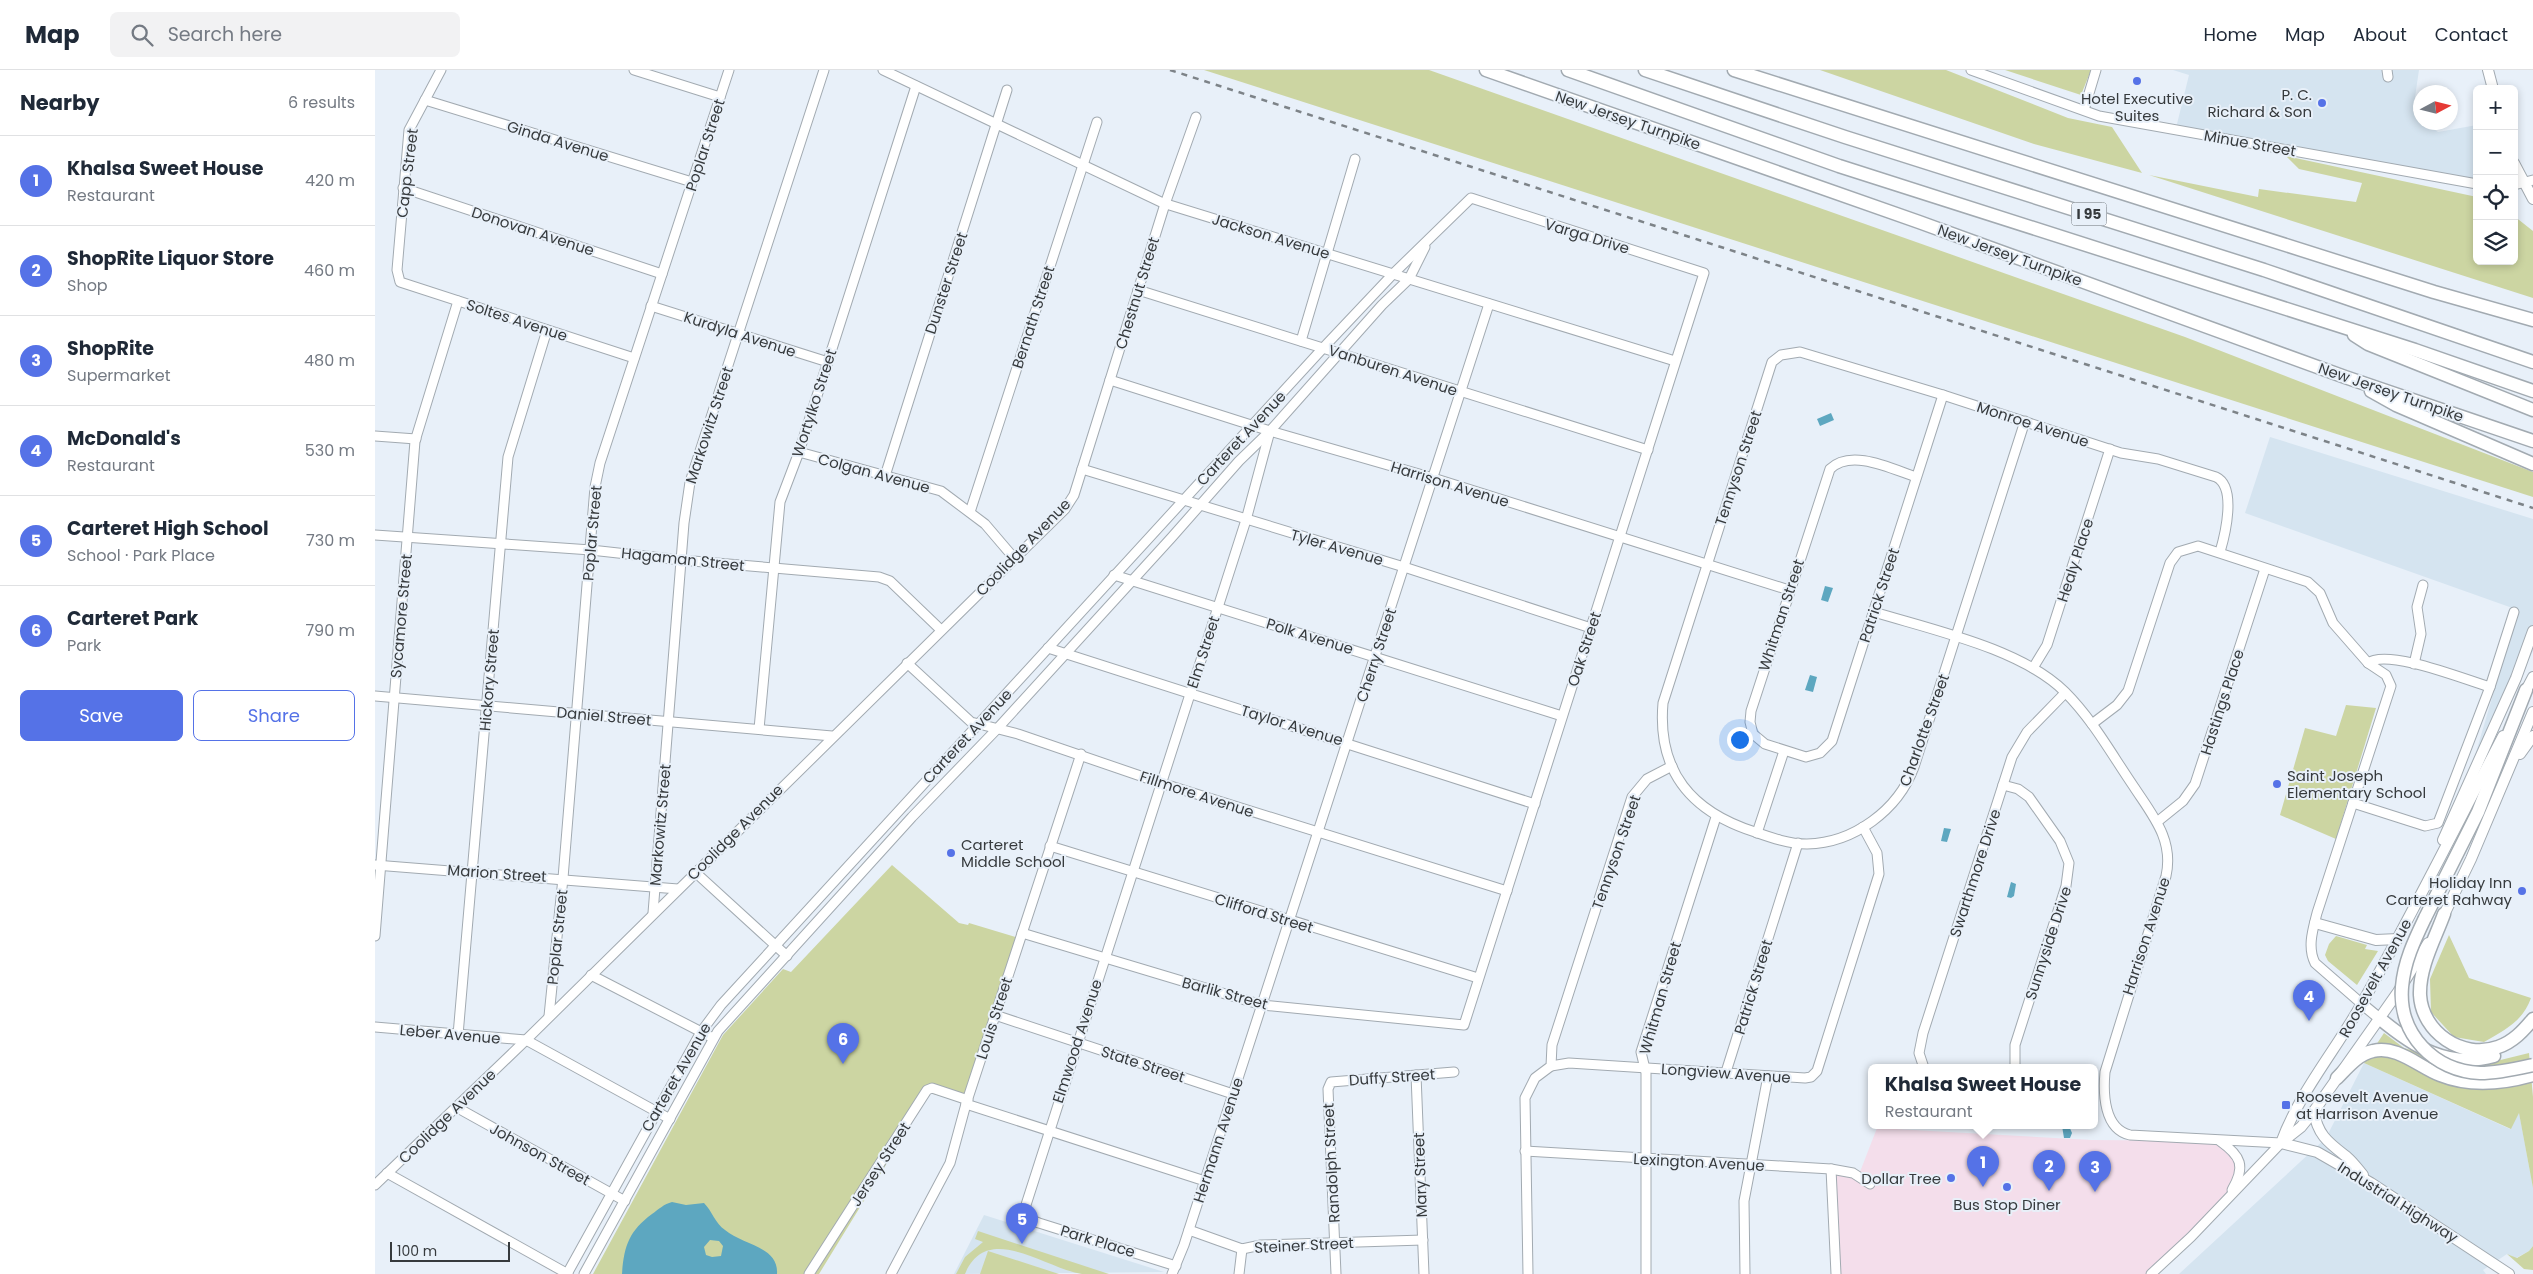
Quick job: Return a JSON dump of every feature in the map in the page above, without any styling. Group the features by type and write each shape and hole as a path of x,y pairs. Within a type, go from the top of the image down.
{"highway":[{"name":"New Jersey Turnpike","path":"1486,70 1937,229 2345,377 2533,441"},
{"name":"New Jersey Turnpike","path":"1568,70 1839,166 2339,326 2533,391"},
{"name":"I 95","path":"1645,70 1845,137 2264,270 2533,362"},
{"name":"I 95","path":"1733,70 2434,292 2533,320"},
{"path":"2339,326 2368,344 2533,410"},
{"path":"2345,377 2396,405 2533,464"},
{"path":"2527,690 2478,812 2409,954 2401,989 2405,1017 2417,1041 2434,1058 2449,1066 2467,1072 2495,1072 2533,1065"},
{"path":"2445,914 2425,964 2421,984 2421,1002 2431,1026 2450,1043 2464,1049 2481,1051 2505,1044 2520,1034 2533,1019"},
{"path":"2379,1018 2418,1048 2437,1055 2470,1060 2494,1056 2510,1049 2525,1036 2533,1025"},
{"path":"2337,1078 2361,1056 2379,1050 2399,1054 2430,1072 2453,1080 2483,1083 2514,1080 2533,1075"}],"main road":[{"path":"2488,70 2492,85"},
{"path":"2518,170 2533,199"},
{"path":"2436,866 2443,837 2516,678 2533,631"},
{"name":"Roosevelt Avenue","path":"2281,1143 2290,1118 2362,1004 2398,939 2533,677"},
{"name":"Roosevelt Avenue","path":"2281,1143 2301,1127 2314,1111 2413,968 2445,914 2533,712"},
{"path":"2509,769 2533,736"},
{"path":"2315,923 2376,940 2398,939"},
{"path":"2362,1004 2379,1018"},
{"path":"2314,1111 2316,1125 2323,1138 2349,1159 2367,1180"},
{"name":"Industrial Highway","path":"2281,1143 2317,1152 2367,1180 2509,1274"}],"street":[{"name":"Capp Street","path":"399,282 397,270 409,130 441,70"},
{"path":"634,70 720,97"},
{"name":"Poplar Street","path":"549,1016 563,878 595,487 600,463 729,70"},
{"name":"Markowitz Street","path":"653,913 681,560 690,482 825,70"},
{"name":"Jackson Avenue","path":"883,70 1165,204 1675,361"},
{"name":"Minue Street","path":"1971,70 2099,116 2473,183"},
{"path":"2084,110 2096,70"},
{"name":"Wortylko Street","path":"759,729 780,502 799,452 916,86"},
{"name":"Dunster Street","path":"885,476 1007,90"},
{"name":"Ginda Avenue","path":"425,100 692,182"},
{"name":"Chestnut Street","path":"1082,469 1165,204 1196,117"},
{"name":"Bernath Street","path":"970,512 1097,122"},
{"path":"1301,341 1355,159"},
{"name":"Donovan Avenue","path":"403,188 662,274"},
{"name":"Carteret Avenue","path":"568,1274 701,1032 774,945 1393,274 1427,243 1471,198"},
{"name":"Varga Drive","path":"1471,198 1704,273"},
{"name":"Carteret Avenue","path":"584,1274 670,1120 713,1038 938,790 997,729 1200,505 1409,279 1427,243"},
{"name":"Oak Street","path":"1463,1025 1621,538 1704,273"},
{"name":"Soltes Avenue","path":"399,282 634,358"},
{"name":"Vanburen Avenue","path":"1138,290 1648,450"},
{"name":"Sycamore Street","path":"375,936 378,865 416,440 458,301"},
{"name":"Cherry Street","path":"1262,1005 1489,304"},
{"name":"Kurdyla Avenue","path":"651,306 828,362"},
{"name":"Hickory Street","path":"458,1035 508,457 547,330"},
{"name":"Monroe Avenue","path":"1773,360 1781,355 1800,352 1943,395 2136,457 2165,461 2223,481 2227,489 2227,512 2220,552"},
{"name":"Tennyson Street","path":"1551,1066 1552,1045 1632,797 1647,779 1672,766 1663,732 1663,703 1773,360"},
{"name":"Harrison Avenue","path":"1110,380 1270,431 1433,478 1789,590"},
{"name":"Patrick Street","path":"1784,751 1811,757 1830,745 1943,395"},
{"name":"Charlotte Street","path":"1798,844 1829,841 1863,827 1889,807 1907,783 1956,638 2025,421"},
{"name":"Elm Street","path":"1132,872 1246,520 1270,431"},
{"path":"375,436 416,440"},
{"name":"Healy Place","path":"2033,668 2050,638 2110,449"},
{"name":"Colgan Avenue","path":"799,452 941,491 985,524 1014,558"},
{"name":"Whitman Street","path":"1784,751 1757,739 1751,730 1749,718 1826,479 1833,466 1845,459 1856,458 1916,477"},
{"name":"Tyler Avenue","path":"1082,469 1404,567 1591,628"},
{"name":"Coolidge Avenue","path":"375,1186 526,1040 832,736 1065,509 1074,495 1082,469"},
{"name":"Hagaman Street","path":"375,535 500,542 879,577 890,581 941,630"},
{"path":"2092,724 2117,704 2131,685 2166,573 2175,555 2186,548 2195,546 2220,552 2265,569 2308,582 2317,588 2333,623 2368,663 2386,675 2391,686 2315,923 2311,947 2315,963 2362,1004"},
{"name":"Hastings Place","path":"2157,822 2183,801 2195,784 2265,569"},
{"name":"Polk Avenue","path":"1114,575 1562,716"},
{"path":"2414,664 2421,634 2417,607 2423,585"},
{"name":"Harrison Avenue","path":"1874,612 1993,650 2033,668 2065,693 2092,724 2157,822 2167,844 2168,868 2107,1062 2104,1081 2111,1121 2123,1133 2220,1141 2281,1143"},
{"path":"2353,803 2425,826 2438,822 2490,687 2514,612"},
{"name":"Taylor Avenue","path":"1048,648 1535,804"},
{"path":"2368,663 2381,658 2414,664 2490,687"},
{"name":"Fillmore Avenue","path":"907,663 971,722 1081,754 1161,783 1507,891"},
{"name":"Swarthmore Drive","path":"1923,1064 1919,1053 1923,1032 2013,757 2022,739 2065,693"},
{"name":"Daniel Street","path":"375,696 832,736"},
{"path":"1757,833 1784,751"},
{"name":"Louis Street","path":"891,1274 950,1163 995,1014 1081,754"},
{"path":"1672,766 1692,796 1716,817 1757,833 1798,844"},
{"path":"927,780 938,790"},
{"name":"Sunnyside Drive","path":"2003,784 2022,791 2033,801 2063,846 2069,870 2066,886 2017,1039 2015,1064"},
{"name":"Whitman Street","path":"1646,1274 1646,1073 1641,1056 1716,817"},
{"name":"Longview Avenue","path":"1551,1066 1569,1063 1811,1077 1817,1071 1879,874 1877,853 1863,827"},
{"name":"Patrick Street","path":"1726,1072 1798,844"},
{"name":"Clifford Street","path":"1050,846 1478,978"},
{"name":"Marion Street","path":"378,865 563,878 678,889"},
{"path":"695,872 787,956"},
{"name":"Elmwood Avenue","path":"1024,1211 1048,1130 1132,872"},
{"path":"836,879 848,889"},
{"name":"Barlik Street","path":"1022,933 1262,1005 1463,1025"},
{"path":"591,975 713,1038"},
{"name":"Hermann Avenue","path":"1174,1270 1189,1230 1262,1005"},
{"name":"State Street","path":"995,1014 1233,1094"},
{"name":"Leber Avenue","path":"375,1027 526,1040"},
{"path":"526,1040 670,1120"},
{"path":"1528,1274 1524,1108 1526,1094 1535,1078 1551,1066"},
{"name":"Duffy Street","path":"1331,1082 1454,1072"},
{"name":"Mary Street","path":"1416,1075 1424,1274"},
{"path":"1745,1274 1743,1209 1749,1165 1768,1076"},
{"path":"2098,1082 2104,1081"},
{"name":"Randolph Street","path":"1331,1082 1328,1089 1336,1274"},
{"name":"Jersey Street","path":"809,1274 927,1090 932,1088 1048,1130 1205,1181"},
{"name":"Johnson Street","path":"456,1107 625,1201"},
{"path":"2220,1141 2233,1150 2239,1160 2241,1169 2239,1178 2225,1202"},
{"name":"Roosevelt Avenue","path":"2151,1274 2225,1202 2281,1143"},
{"name":"Lexington Avenue","path":"1525,1151 1831,1169 1853,1173 1870,1184"},
{"path":"1831,1169 1836,1274"},
{"path":"387,1173 568,1274"},
{"name":"Park Place","path":"1024,1211 1026,1218 1174,1270"},
{"name":"Steiner Street","path":"1189,1230 1242,1249 1261,1245 1423,1240"},
{"path":"1239,1274 1242,1249"}],"shaded area":[{"path":"2173,70 2419,70 2417,85 2413,85 2413,130 2436,130 2438,132 2458,130 2458,128 2473,126 2473,183 2176,128 2189,75"},
{"path":"2270,437 2533,519 2533,651 2477,761 2474,759 2518,610 2245,513"},
{"path":"2364,1063 2510,1129 2519,1112 2533,1188 2533,1246 2529,1251 2516,1258 2507,1254 2483,1270 2486,1274 2179,1274 2326,1138"},
{"path":"1877,1129 2092,1140 2220,1141 2240,1169 2225,1202 2151,1274 1836,1274 1831,1169 1858,1177"},
{"path":"984,1215 1164,1272 954,1274"}],"green space":[{"path":"1204,70 1429,70 2185,337 2533,472 2533,497"},
{"path":"1820,70 1946,70 2068,118 2112,127 2142,173 2034,144"},
{"path":"2005,70 2091,70 2081,95"},
{"path":"2286,156 2473,196 2473,265 2518,265 2518,219 2533,231 2533,298 2149,175 2258,197 2259,189 2356,202 2362,183 2299,169"},
{"path":"2346,705 2376,708 2336,839 2280,815 2305,728 2336,736"},
{"path":"892,865 959,923 968,925 969,923 1019,938 967,1104 930,1093 819,1274 593,1274 723,1035 783,969 791,972"},
{"path":"2449,935 2469,978 2531,998 2528,1006 2518,1019 2506,1029 2484,1042 2454,1037 2431,1012 2430,979"},
{"path":"2336,936 2367,945 2365,949 2378,951 2357,985 2328,961 2325,955 2329,944"},
{"path":"2384,1033 2404,1048 2472,1067 2529,1053 2533,1097 2533,1188 2519,1113 2511,1129 2364,1063"},
{"path":"978,1231 1109,1274 1082,1274 1034,1257 1002,1249 987,1251 975,1259 965,1274 956,1274 965,1257 983,1242 975,1239"},
{"path":"2533,1246 2533,1270 2524,1269 2507,1254 2517,1258 2529,1251"},
{"path":"988,1251 1059,1274 980,1274"}],"water":[{"path":"1831,413 1834,420 1820,426 1817,419"},
{"path":"1825,586 1833,588 1828,602 1821,600"},
{"path":"1810,675 1817,677 1813,692 1805,690"},
{"path":"1944,828 1951,829 1947,842 1941,841"},
{"path":"2011,882 2016,884 2014,896 2011,898 2007,897"},
{"path":"2062,1129 2070,1129 2072,1133 2070,1138 2064,1138"},
{"path":"669,1203 686,1205 704,1203 725,1230 758,1247 772,1257 776,1265 777,1274 622,1274 626,1247 633,1233 644,1220","holes":["710,1240 719,1241 723,1246 721,1256 712,1257 706,1255 704,1247"]}],"railway":[{"path":"1170,70 2533,508"}],"place":[{"name":"Hotel Executive Suites","path":"2137,81"},
{"name":"P. C. Richard & Son","path":"2322,103"},
{"name":"Saint Joseph Elementary School","path":"2277,784"},
{"name":"Carteret Middle School","path":"951,853"},
{"name":"Holiday Inn Carteret Rahway","path":"2522,891"},
{"name":"McDonald's","path":"2309,1021"},
{"name":"Carteret Park","path":"843,1064"},
{"name":"Roosevelt Avenue at Harrison Avenue","path":"2286,1105"},
{"name":"Dollar Tree","path":"1951,1178"},
{"name":"Khalsa Sweet House","path":"1983,1187"},
{"name":"Bus Stop Diner","path":"2007,1187"},
{"name":"ShopRite Liquor Store","path":"2049,1191"},
{"name":"ShopRite","path":"2095,1192"},
{"name":"Carteret High School","path":"1022,1244"}]}
